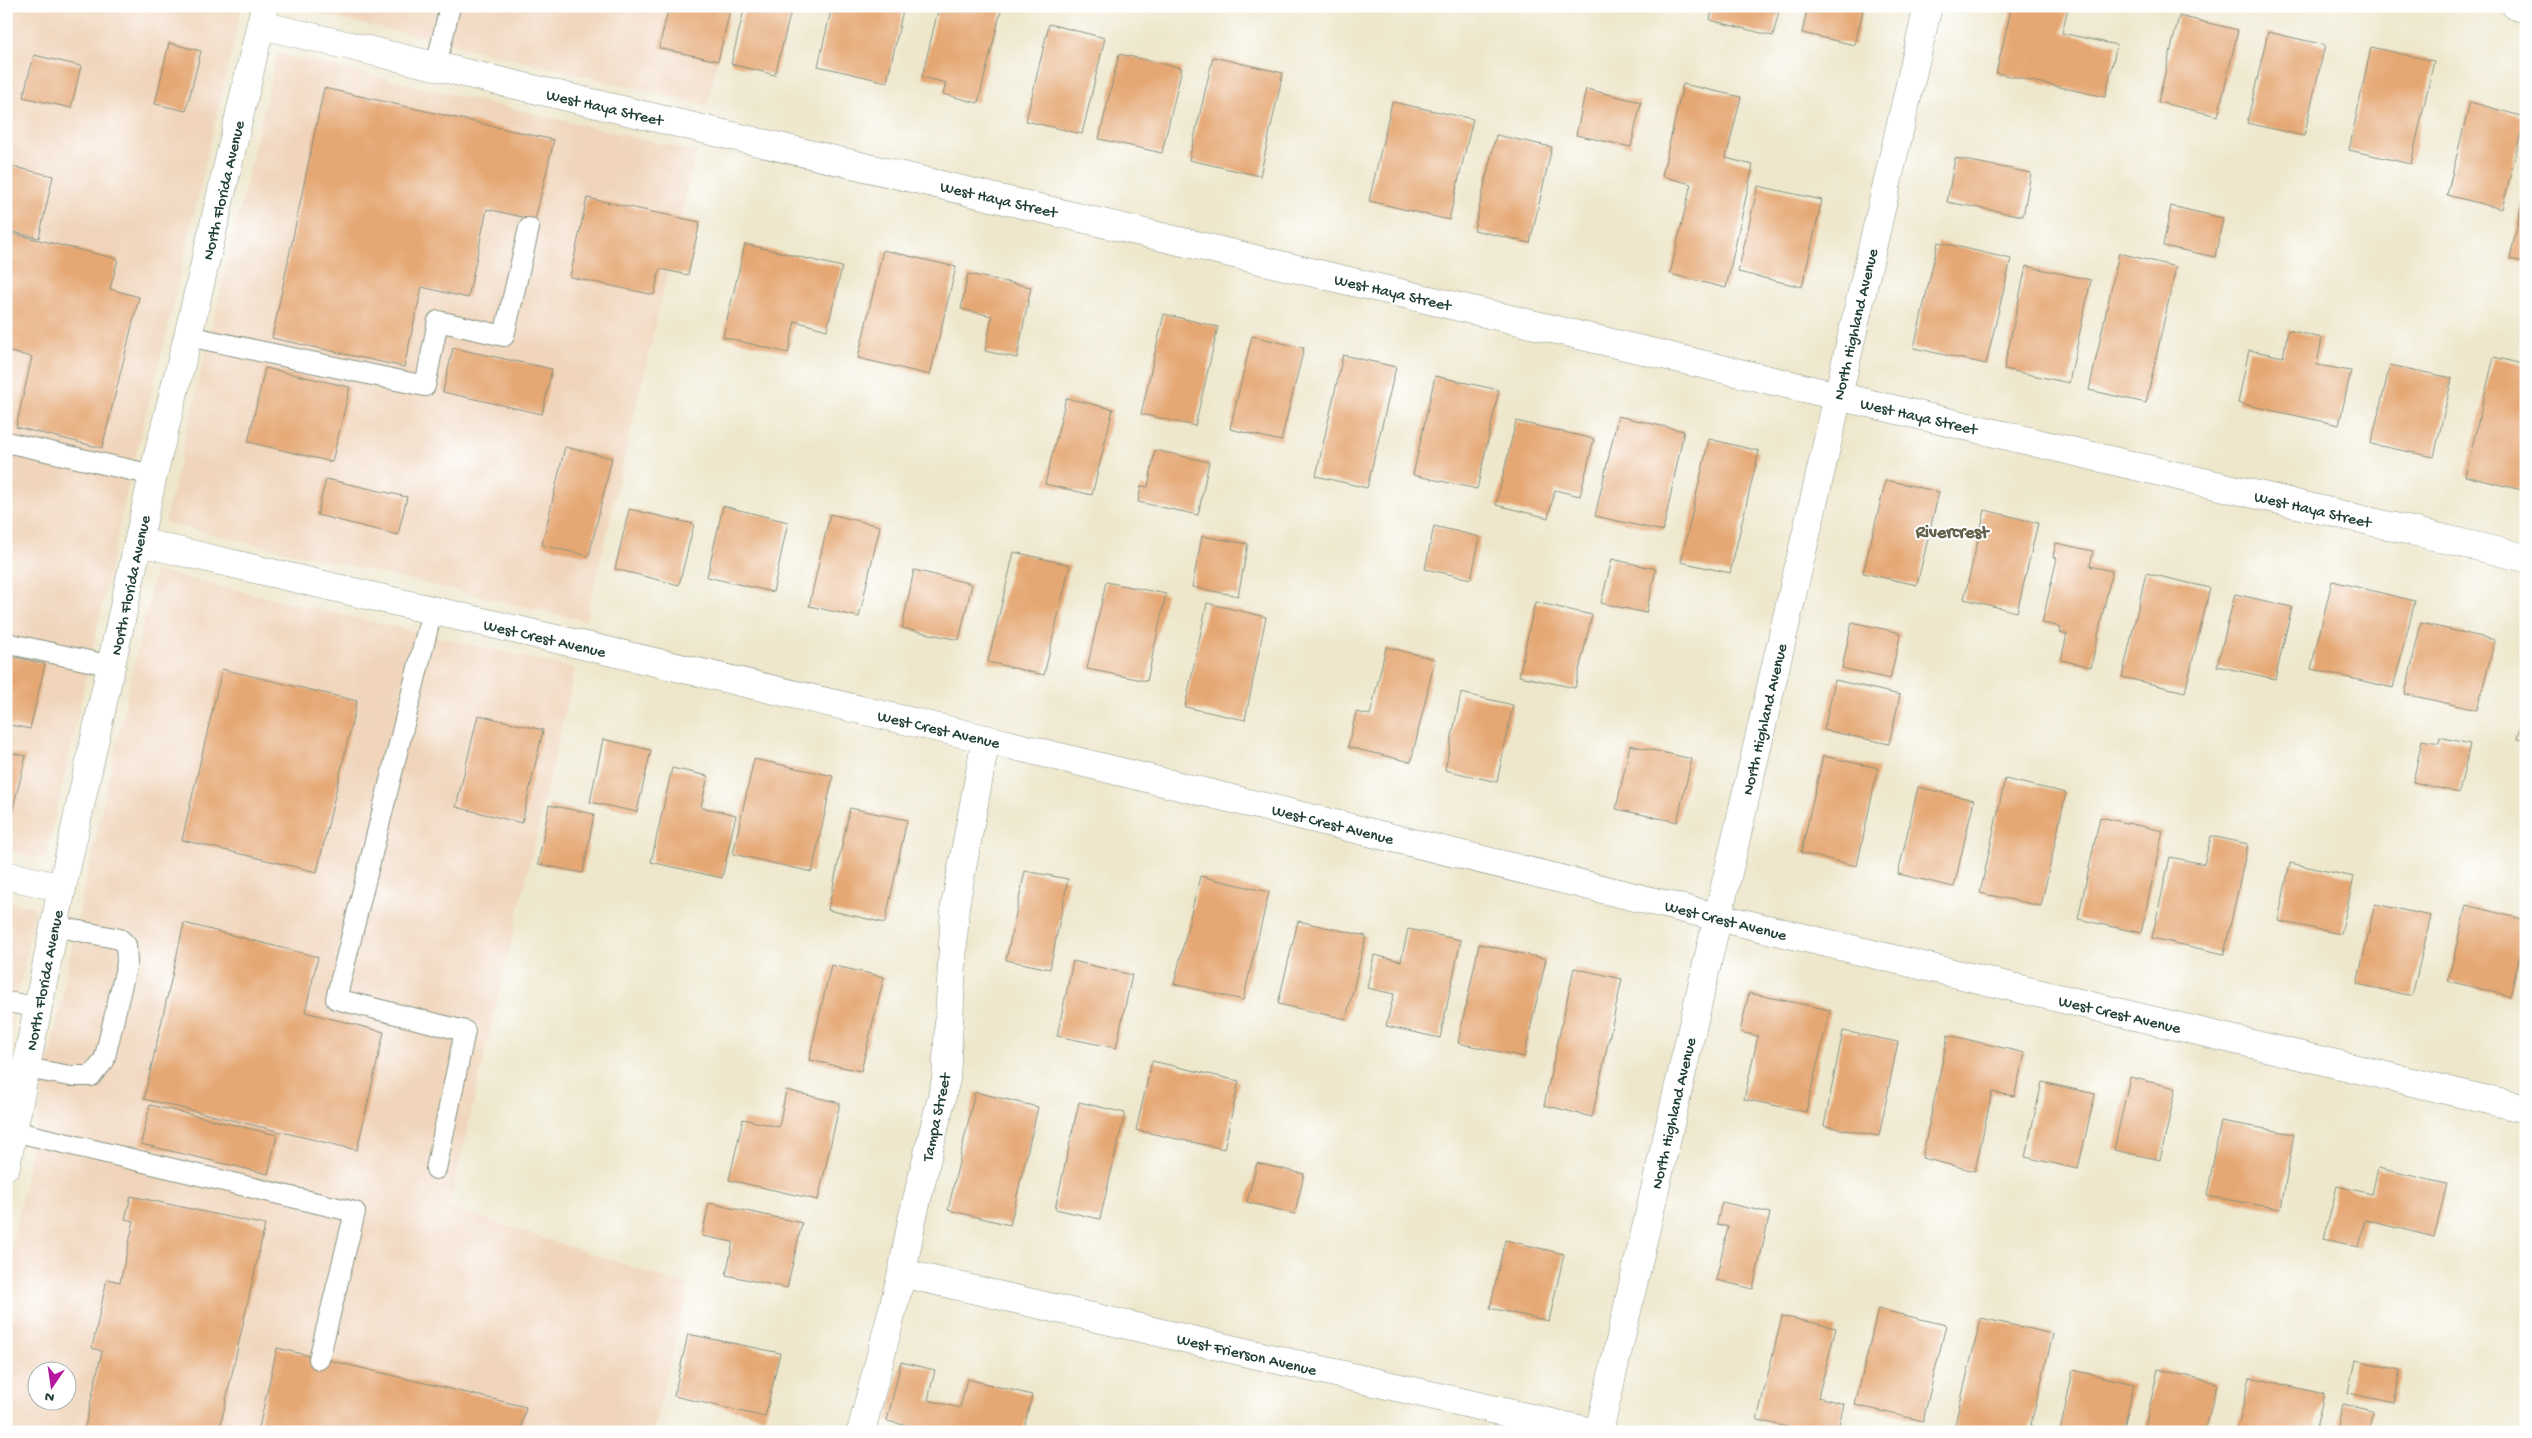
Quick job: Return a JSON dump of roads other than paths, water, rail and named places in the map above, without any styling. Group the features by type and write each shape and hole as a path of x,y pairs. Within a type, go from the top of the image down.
{"street":[{"name":"North Highland Avenue","path":"1599,1432 1928,6"},
{"path":"2516,6 2526,9"},
{"name":"West Haya Street","path":"263,16 436,66 2526,558"},
{"name":"North Florida Avenue","path":"6,1166 62,888 153,475 188,336 263,16"},
{"name":"West Crest Avenue","path":"139,542 986,739 1717,917 2526,1109"},
{"name":"Tampa Street","path":"861,1432 902,1273 912,1220 946,1079 955,906 986,739"},
{"path":"6,875 62,888"},
{"name":"West Frierson Avenue","path":"902,1273 1591,1432"}],"lane":[{"path":"436,66 450,6"},
{"path":"188,336 425,386 438,321 504,336 530,228"},
{"path":"6,442 153,475"},
{"path":"432,611 336,999 465,1031 436,1169"},
{"path":"6,643 112,666"},
{"path":"26,1068 70,1076 91,1076 104,1061 127,963 126,945 120,939 54,926"},
{"path":"6,1002 38,1007"},
{"path":"13,1131 355,1212 319,1359"}],"district":[{"name":"Rivercrest","path":"1952,531"}]}
